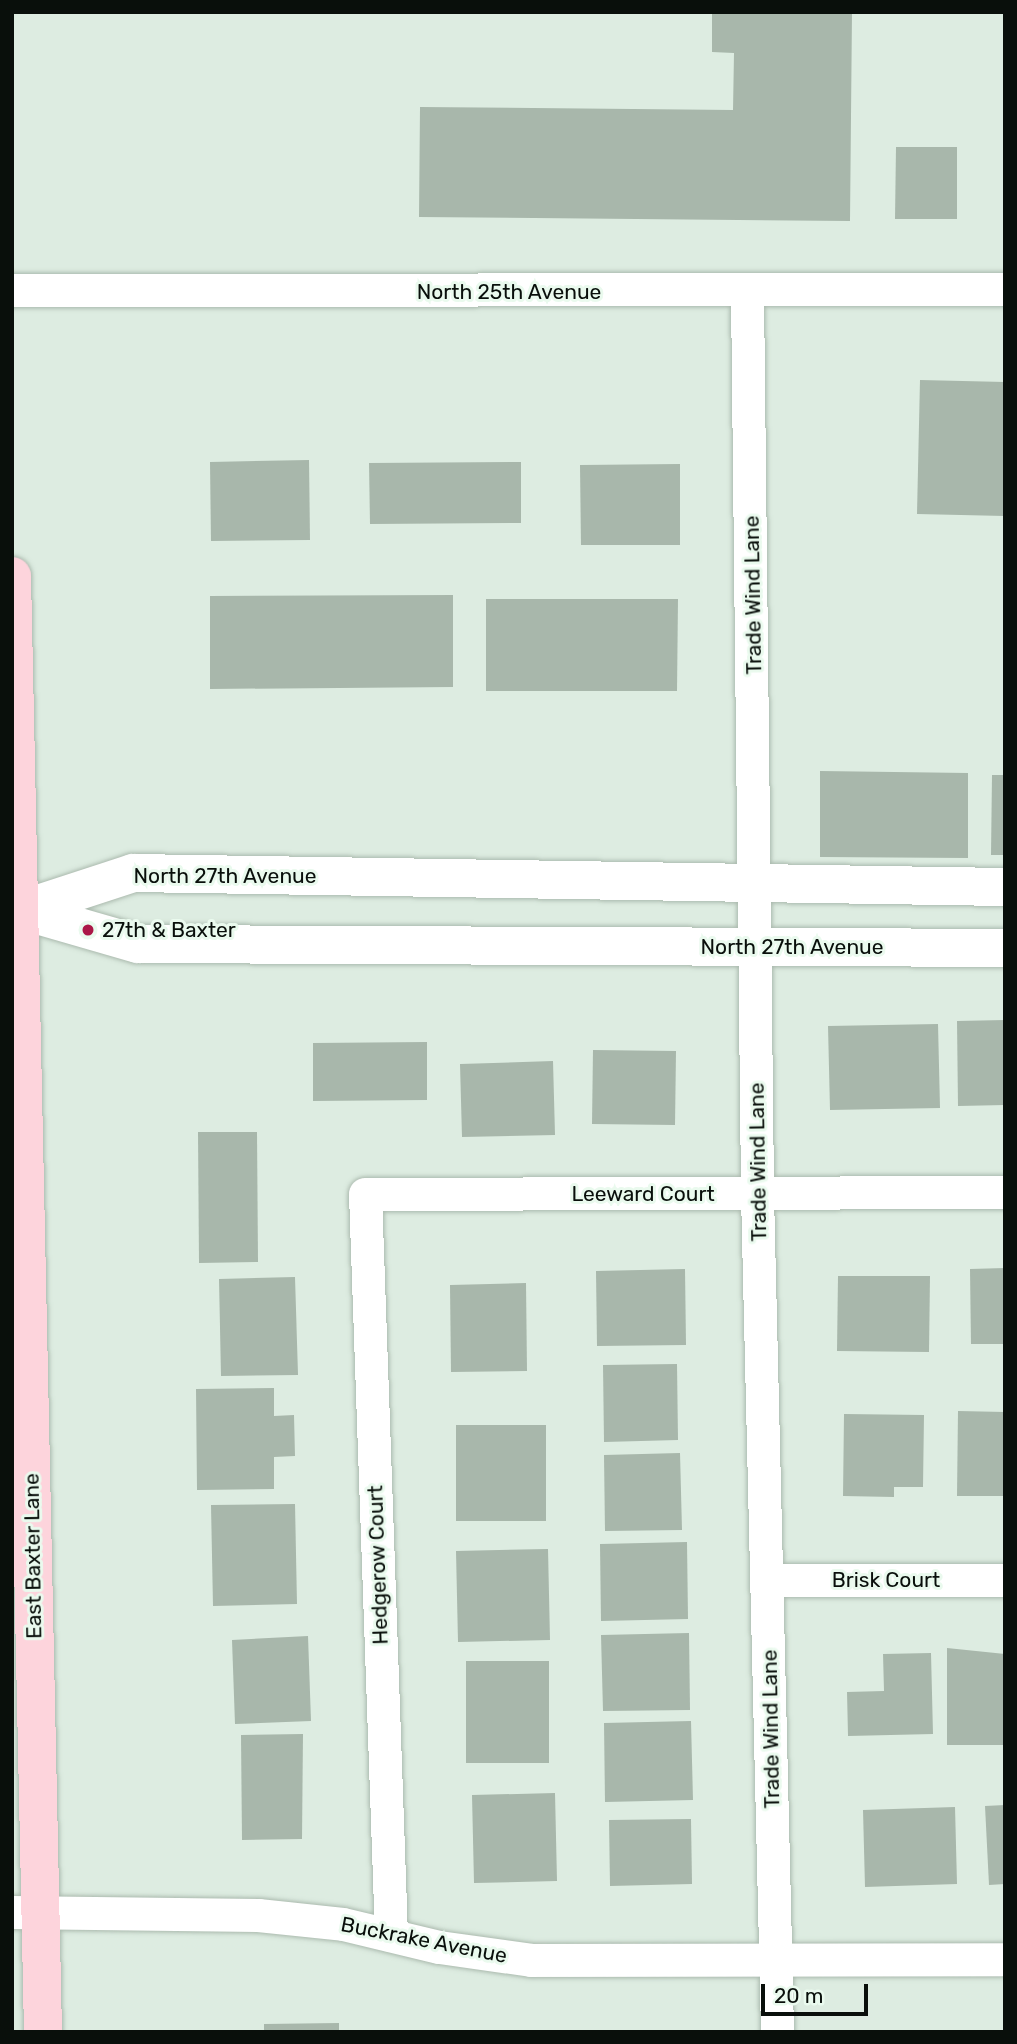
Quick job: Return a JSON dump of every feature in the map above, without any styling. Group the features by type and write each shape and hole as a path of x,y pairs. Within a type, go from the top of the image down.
{"main road":[{"name":"East Baxter Lane","path":"12,576 26,1913 43,2032"}],"street":[{"name":"North 25th Avenue","path":"12,290 747,292 1005,289"},
{"name":"Trade Wind Lane","path":"747,292 757,947 757,1194 777,2032"},
{"name":"North 27th Avenue","path":"16,912 133,873 1005,887"},
{"name":"North 27th Avenue","path":"16,912 138,944 1005,948"},
{"name":"Leeward Court","path":"365,1194 1005,1192"},
{"name":"Hedgerow Court","path":"365,1194 391,1936"},
{"name":"Brisk Court","path":"768,1580 1005,1580"},
{"name":"Buckrake Avenue","path":"26,1913 258,1915 343,1924 391,1936 531,1960 1005,1959"}],"building":[{"path":"712,12 852,12 850,221 419,217 420,107 733,110 734,53 712,52"},
{"path":"896,147 957,147 957,219 895,219"},
{"path":"920,380 1005,382 1005,516 917,514"},
{"path":"309,460 310,540 211,541 210,462"},
{"path":"521,462 521,523 370,524 369,463"},
{"path":"680,464 680,545 581,545 580,465"},
{"path":"453,595 453,687 210,689 210,596"},
{"path":"486,599 678,599 677,691 486,691"},
{"path":"820,771 968,773 968,858 820,857"},
{"path":"992,775 1005,775 1005,855 991,855"},
{"path":"1005,1020 1005,1105 958,1106 957,1021"},
{"path":"938,1024 940,1108 830,1110 828,1026"},
{"path":"427,1042 427,1100 313,1101 313,1043"},
{"path":"593,1050 676,1051 675,1125 592,1124"},
{"path":"553,1061 555,1135 462,1137 460,1064"},
{"path":"198,1132 257,1132 258,1262 199,1263"},
{"path":"1005,1268 1005,1344 971,1344 970,1269"},
{"path":"685,1269 686,1345 597,1346 596,1271"},
{"path":"838,1276 930,1276 929,1352 837,1351"},
{"path":"295,1277 298,1375 221,1376 219,1279"},
{"path":"526,1283 527,1371 451,1372 450,1285"},
{"path":"677,1364 678,1440 604,1442 603,1365"},
{"path":"274,1388 274,1416 294,1415 295,1456 274,1457 274,1489 197,1490 196,1389"},
{"path":"958,1411 1005,1412 1005,1496 957,1496"},
{"path":"844,1414 924,1415 923,1487 894,1487 894,1497 843,1496"},
{"path":"456,1425 546,1425 546,1521 456,1521"},
{"path":"680,1453 682,1530 605,1531 604,1455"},
{"path":"295,1504 297,1604 213,1606 211,1505"},
{"path":"687,1542 688,1619 601,1621 600,1544"},
{"path":"548,1549 550,1640 458,1642 456,1551"},
{"path":"689,1633 690,1710 603,1711 601,1635"},
{"path":"308,1636 311,1721 235,1724 232,1640"},
{"path":"947,1648 1005,1654 1005,1745 947,1745"},
{"path":"931,1653 933,1734 848,1736 847,1692 884,1691 883,1654"},
{"path":"466,1661 549,1661 549,1763 466,1763"},
{"path":"691,1721 693,1800 605,1802 604,1723"},
{"path":"303,1734 302,1839 242,1840 241,1735"},
{"path":"555,1793 557,1881 474,1883 472,1795"},
{"path":"1005,1805 1005,1884 989,1885 985,1806"},
{"path":"955,1807 957,1884 865,1887 863,1810"},
{"path":"691,1819 692,1884 610,1886 609,1820"},
{"path":"339,2023 339,2032 264,2032 264,2024"}],"place":[{"name":"27th & Baxter","path":"88,930"}]}
